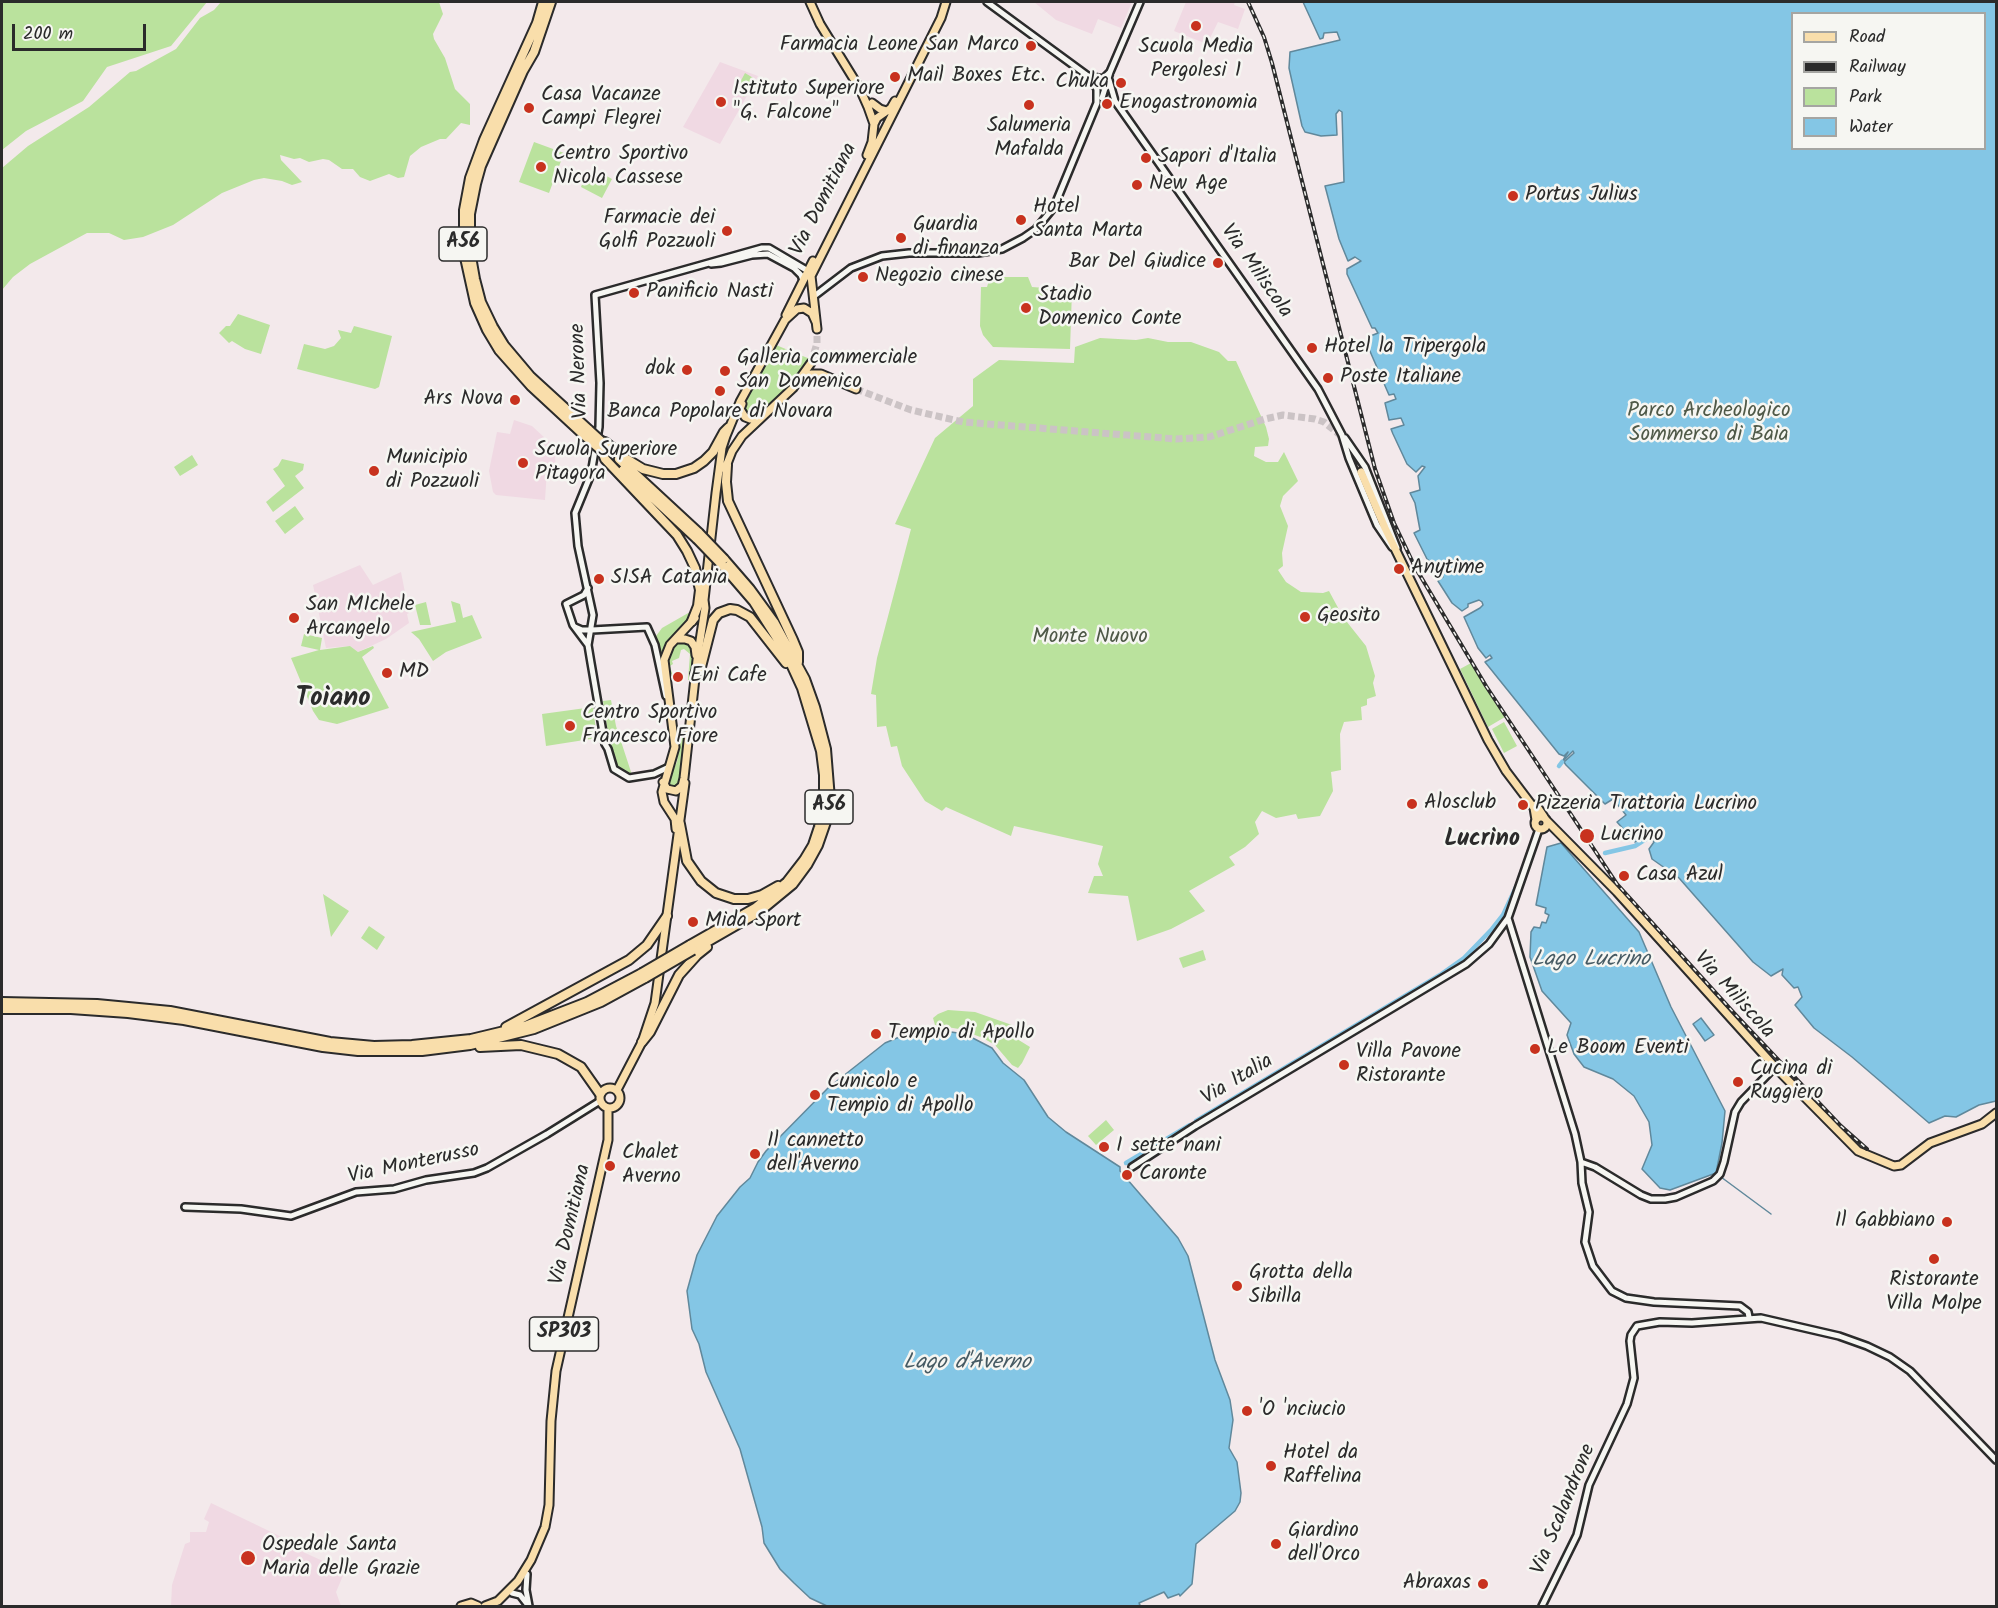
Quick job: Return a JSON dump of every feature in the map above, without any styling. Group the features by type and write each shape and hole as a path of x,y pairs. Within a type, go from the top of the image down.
{"highway":[{"name":"A56","path":"543,2 537,23 484,140 470,178 464,210 464,253 475,303 499,350 531,386 587,433 601,441 724,562 761,613 797,669 815,707 826,749 830,785 827,819 813,855 801,874 776,900 692,948"},
{"name":"A56","path":"551,2 534,52 523,71 481,166 470,214 470,251 474,279 482,302 504,345 531,376 602,451 698,536"},
{"path":"601,441 643,469 663,474 676,474 694,468 704,461 713,452 724,432 727,432"},
{"path":"602,451 605,459 677,535 689,555 700,590 698,606 692,621"},
{"path":"695,674 701,667 709,629 715,616 722,611 733,609 753,620 789,667 797,669 798,652 728,501 727,465"},
{"name":"A56","path":"692,948 719,935 765,901 787,882 813,845 822,818 823,763 797,669"},
{"path":"680,824 687,861 700,881 716,893 734,899 748,899 762,895 787,882"},
{"path":"499,1033 504,1028 629,960 647,945 667,916"},
{"path":"642,1042 650,1032 687,964 719,935"},
{"path":"2,1002 97,1004 170,1011 299,1038 358,1045 428,1044 499,1033 525,1026 599,996 692,948"},
{"path":"2,1009 71,1009 128,1013 184,1020 323,1047 358,1051 422,1051 508,1037 559,1020 601,1002 643,975"},
{"path":"470,1045 479,1047 521,1045 549,1051 581,1067 600,1097"}],"main road":[{"path":"810,2 820,24 876,119"},
{"name":"Via Domitiana","path":"717,504 722,448 727,432 870,148 876,119 892,106 944,2"},
{"name":"Via Domitiana","path":"785,320 797,309 804,308 812,313 816,326 811,276 813,270 941,18 944,2"},
{"path":"860,89 872,103 887,111"},
{"path":"872,103 878,144"},
{"path":"876,119 885,119 881,136"},
{"path":"799,382 812,363 820,374 856,389"},
{"path":"617,1090 642,1042 655,1003 680,824 695,674 705,608 704,600 717,504 727,465 742,436 799,382 811,374 820,374"},
{"path":"743,399 740,409 742,415 750,419 762,418"},
{"path":"727,432 728,443 735,446"},
{"name":"Via Miliscola","path":"1360,470 1382,521 1483,730 1542,823 1555,829 1617,892 1775,1067 1858,1151 1894,1166 1907,1162 1930,1143 1982,1124 1996,1113"},
{"path":"677,838 675,819 662,799 663,782 675,747 664,660 668,648 699,612 704,600"},
{"path":"676,639 691,641 695,647 697,660"},
{"path":"663,782 667,789 676,791 682,786 684,778"},
{"path":"606,1088 617,1090 621,1098 619,1103 613,1108 603,1106 600,1097 606,1088"},
{"name":"Via Domitiana","path":"481,1606 498,1601 518,1587 540,1540 547,1516 555,1380 608,1140 608,1108"},
{"name":"Via Domitiana","path":"494,1606 518,1587 527,1574 531,1560"},
{"path":"461,1606 467,1603 481,1606"}],"street":[{"path":"987,2 1092,77 1110,87"},
{"path":"1092,77 1105,78 1110,72 1140,2"},
{"path":"813,297 851,268 882,256 909,253 996,251 1029,234 1042,223 1054,207 1100,100 1110,87 1110,72"},
{"path":"1092,77 1100,100"},
{"name":"Via Miliscola","path":"1110,87 1115,101 1318,389 1342,435 1351,464 1360,470"},
{"path":"1100,100 1109,98 1115,101"},
{"name":"Via Nerone","path":"588,587 578,546 575,513 591,474 599,427 599,372 594,295 711,264 720,258 752,250 769,251"},
{"path":"769,251 808,271"},
{"path":"769,251 797,271 803,280"},
{"name":"Via Miliscola","path":"1342,435 1358,455 1360,470"},
{"path":"1351,464 1357,464 1358,455"},
{"path":"588,587 586,593 581,597 566,604 575,627 588,645"},
{"path":"588,587 593,622 588,645 605,744 614,769 629,778 654,774 669,767"},
{"path":"581,597 587,597 591,602"},
{"path":"575,627 585,628 593,622"},
{"path":"575,627 582,630 647,627 655,645 670,706"},
{"name":"Via Italia","path":"1132,1167 1186,1131 1466,964 1489,944 1508,918 1542,823"},
{"path":"1508,918 1575,1134 1589,1212 1585,1235 1586,1250 1593,1266 1612,1291 1626,1298 1639,1300 1740,1306 1748,1312 1749,1317 1765,1318 1839,1336 1867,1346 1890,1358 1927,1386 1996,1460"},
{"path":"1581,1162 1595,1167 1651,1199 1676,1197 1718,1176 1735,1112 1740,1102 1775,1067"},
{"name":"Via Monterusso","path":"185,1207 241,1209 291,1216 356,1192 394,1189 426,1180 474,1173 547,1134 600,1097"},
{"name":"Via Scalandrone","path":"1542,1606 1577,1535 1589,1485 1628,1404 1634,1378 1630,1341 1634,1330 1637,1326 1660,1322 1692,1323 1749,1317"},
{"path":"518,1587 520,1595 528,1606"},
{"path":"518,1587 528,1606"}],"shaded area":[{"path":"1034,2 1132,2 1121,28 1098,19 1092,34 1056,20"},
{"name":"Scuola Media Pergolesi 1","path":"1186,2 1235,2 1234,5 1245,9 1238,29 1218,22 1207,44 1174,31"},
{"name":"Istituto Superiore \"G. Falcone\"","path":"720,62 758,76 720,144 683,127"},
{"name":"Scuola Superiore Pitagora","path":"514,420 532,426 560,452 555,457 556,468 547,470 545,500 496,495 493,492 489,471 497,432 510,434"},
{"path":"360,565 373,585 401,572 409,623 386,639 358,652 350,646 326,648 313,585"},
{"name":"Ospedale Santa Maria delle Grazie","path":"211,1503 294,1543 303,1552 345,1571 336,1592 341,1606 171,1606 172,1585 185,1544 190,1542 190,1532 206,1532 209,1522 204,1519"}],"green space":[{"path":"2,2 207,2 171,46 107,67 83,101 26,131 2,150"},
{"path":"221,2 439,2 443,14 433,34 434,39 445,58 455,89 470,104 470,125 461,123 446,139 440,139 421,147 410,156 404,177 398,178 389,174 370,181 360,177 353,169 342,169 329,160 309,162 280,155 281,160 302,182 292,185 264,178 254,180 222,193 173,225 143,237 124,240 109,233 87,233 30,264 13,277 2,290 2,168 28,146 89,107 130,72 176,49 200,18 214,10"},
{"path":"745,73 755,79 744,97 735,92"},
{"name":"Centro Sportivo Nicola Cassese","path":"534,142 564,153 549,193 519,182"},
{"path":"587,171 601,173 612,179 602,198 581,187"},
{"name":"Stadio Domenico Conte","path":"990,277 1028,277 1032,287 1072,290 1070,349 993,347 983,335 980,326 981,287 987,287"},
{"path":"238,314 270,325 261,354 245,349 232,341 229,343 219,333 226,326 230,326"},
{"path":"354,326 392,336 379,387 375,389 297,369 304,344 325,349 334,346 341,338 338,330 351,333"},
{"name":"Monte Nuovo","path":"1100,338 1136,340 1148,338 1168,342 1191,342 1219,352 1228,361 1236,361 1266,427 1269,439 1268,446 1255,447 1254,456 1266,462 1278,462 1284,452 1298,481 1283,496 1280,506 1288,526 1282,553 1283,566 1278,570 1286,582 1301,592 1329,591 1343,617 1366,646 1375,676 1373,683 1376,696 1367,699 1367,705 1361,707 1362,720 1344,722 1340,734 1341,770 1331,772 1333,791 1320,816 1298,819 1296,814 1276,818 1262,811 1255,822 1259,834 1229,857 1235,865 1189,891 1205,911 1171,929 1137,941 1128,896 1088,893 1094,876 1103,876 1098,864 1103,846 1014,826 1011,836 946,807 942,811 925,801 902,766 897,746 891,747 886,726 877,727 876,695 871,694 877,658 911,529 895,524 935,438 973,406 973,379 999,360 1074,363 1075,347"},
{"path":"776,345 810,359 791,385 757,415 749,418 743,408"},
{"path":"192,455 198,465 180,476 174,467"},
{"path":"282,459 304,464 303,470 295,476 304,488 273,512 266,502 285,486 273,469"},
{"path":"295,506 304,519 285,534 275,521"},
{"path":"451,601 460,604 463,618 472,615 482,638 446,652 433,661 419,639 411,632 456,622"},
{"path":"426,602 431,625 420,625 415,605"},
{"path":"693,612 683,627 662,652 659,651 656,636 662,628"},
{"path":"304,634 322,638 320,650 350,646 358,652 373,646 374,648 362,657 389,708 337,724 319,720 291,658 319,650 301,646"},
{"path":"681,641 689,643 692,648 691,680 688,680 690,654 684,649 681,650 679,658 672,661 673,664 670,666 672,673 678,674 674,674 676,679 674,681 668,673 670,671 668,660 673,647"},
{"path":"1471,663 1505,717 1488,727 1460,669"},
{"path":"611,700 616,726 632,775 616,767 612,758 603,701"},
{"name":"Centro Sportivo Francesco Fiore","path":"593,707 597,738 546,746 542,714"},
{"path":"1504,722 1517,746 1504,753 1492,729"},
{"path":"681,730 685,730 680,784 671,788 667,784 677,762"},
{"path":"323,894 349,911 331,937"},
{"path":"369,926 385,937 377,950 361,938"},
{"path":"1203,950 1206,960 1183,968 1179,958"},
{"path":"948,1010 975,1012 1012,1025 1009,1034 1030,1047 1022,1063 1018,1068 1012,1065 995,1045 983,1038 959,1029 935,1025 933,1018"},
{"path":"1106,1120 1114,1130 1096,1145 1088,1136"}],"water":[{"name":"Parco Archeologico Sommerso di Baia","path":"1303,2 1996,2 1996,1101 1979,1105 1956,1117 1945,1116 1929,1123 1852,1057 1814,1028 1795,1005 1802,997 1798,987 1794,988 1782,975 1783,969 1771,976 1753,962 1679,878 1652,859 1649,849 1654,842 1651,837 1635,842 1617,822 1626,815 1613,799 1605,804 1566,765 1564,762 1574,753 1573,751 1562,762 1568,752 1564,756 1559,754 1485,662 1492,658 1490,655 1486,658 1478,648 1464,617 1480,608 1483,605 1482,602 1479,600 1468,604 1468,607 1462,611 1452,603 1438,581 1443,577 1438,568 1445,563 1436,566 1427,559 1414,533 1420,530 1415,503 1410,493 1420,490 1418,476 1425,467 1422,466 1416,472 1407,464 1391,429 1404,425 1401,418 1389,420 1385,403 1396,399 1394,394 1389,395 1369,349 1368,337 1378,333 1375,328 1372,328 1347,274 1347,269 1361,261 1355,257 1348,261 1339,239 1325,186 1344,182 1342,112 1339,110 1336,114 1337,135 1321,136 1305,132 1302,126 1289,68 1290,52 1340,40 1337,32 1324,33 1323,38 1320,39"},
{"name":"Lago Lucrino","path":"1561,843 1639,932 1671,1007 1725,1111 1716,1173 1670,1190 1660,1188 1642,1169 1652,1145 1649,1122 1634,1096 1613,1079 1584,1067 1574,1054 1567,1035 1571,1023 1542,991 1530,957 1531,932 1534,927 1540,928 1542,922 1546,923 1549,915 1545,913 1546,908 1536,905 1547,847"},
{"path":"1701,1018 1714,1035 1705,1041 1693,1024"},
{"name":"Lago d'Averno","path":"923,1030 965,1034 992,1048 1003,1063 1024,1080 1048,1117 1066,1132 1120,1167 1120,1171 1178,1238 1188,1256 1215,1360 1230,1400 1233,1420 1229,1448 1237,1462 1241,1493 1240,1502 1235,1511 1196,1544 1192,1584 1180,1596 1179,1594 1168,1598 1164,1592 1137,1606 827,1606 810,1598 780,1569 764,1543 762,1527 740,1449 706,1372 699,1344 692,1329 687,1291 697,1255 717,1216 750,1178 766,1151 828,1088 885,1043"}],"waterway":[{"path":"1559,766 1562,762"},
{"path":"1605,853 1635,846 1649,837"},
{"path":"1196,1121 1440,975 1464,958 1503,915 1517,885"},
{"path":"1126,1163 1190,1125"},
{"path":"1721,1177 1771,1214"}],"tunnel":[{"path":"811,363 817,343 817,329"},
{"path":"856,389 911,410 963,422 1176,439 1209,437 1283,415 1315,419 1324,422 1341,436 1361,472"}],"railway":[{"path":"1248,2 1264,37 1272,63 1375,469 1394,523 1415,567 1486,686 1617,884 1735,1014 1841,1126 1867,1149"}],"place":[{"name":"Scuola Media Pergolesi 1","path":"1196,26"},
{"name":"Farmacia Leone San Marco","path":"1031,46"},
{"name":"Mail Boxes Etc.","path":"895,77"},
{"name":"Chuka","path":"1121,83"},
{"name":"Istituto Superiore \"G. Falcone\"","path":"721,102"},
{"name":"Enogastronomia","path":"1107,104"},
{"name":"Salumeria Mafalda","path":"1029,105"},
{"name":"Casa Vacanze Campi Flegrei","path":"529,108"},
{"name":"Sapori d'Italia","path":"1146,158"},
{"name":"Centro Sportivo Nicola Cassese","path":"541,167"},
{"name":"New Age","path":"1137,185"},
{"name":"Portus Julius","path":"1513,196"},
{"name":"Hotel Santa Marta","path":"1021,220"},
{"name":"Farmacie dei Golfi Pozzuoli","path":"727,231"},
{"name":"Guardia di finanza","path":"901,238"},
{"name":"Bar Del Giudice","path":"1218,263"},
{"name":"Negozio cinese","path":"863,277"},
{"name":"Panificio Nasti","path":"634,293"},
{"name":"Stadio Domenico Conte","path":"1026,308"},
{"name":"Hotel la Tripergola","path":"1312,348"},
{"name":"dok","path":"687,370"},
{"name":"Galleria commerciale San Domenico","path":"725,371"},
{"name":"Poste Italiane","path":"1328,378"},
{"name":"Banca Popolare di Novara","path":"720,391"},
{"name":"Ars Nova","path":"515,400"},
{"name":"Scuola Superiore Pitagora","path":"523,463"},
{"name":"Municipio di Pozzuoli","path":"374,471"},
{"name":"Anytime","path":"1399,569"},
{"name":"SISA Catania","path":"599,579"},
{"name":"Geosito","path":"1305,617"},
{"name":"San MIchele Arcangelo","path":"294,618"},
{"name":"MD","path":"387,673"},
{"name":"Eni Cafe","path":"678,677"},
{"name":"Centro Sportivo Francesco Fiore","path":"570,726"},
{"name":"Alosclub","path":"1412,804"},
{"name":"Pizzeria Trattoria Lucrino","path":"1523,805"},
{"name":"Lucrino","path":"1587,836"},
{"name":"Casa Azul","path":"1624,876"},
{"name":"Mida Sport","path":"693,922"},
{"name":"Tempio di Apollo","path":"876,1034"},
{"name":"Le Boom Eventi","path":"1535,1049"},
{"name":"Villa Pavone Ristorante","path":"1344,1065"},
{"name":"Cucina di Ruggiero","path":"1738,1082"},
{"name":"Cunicolo e Tempio di Apollo","path":"815,1095"},
{"name":"I sette nani","path":"1104,1147"},
{"name":"Il cannetto dell'Averno","path":"755,1154"},
{"name":"Chalet Averno","path":"610,1166"},
{"name":"Caronte","path":"1127,1175"},
{"name":"Il Gabbiano","path":"1947,1222"},
{"name":"Ristorante Villa Molpe","path":"1934,1259"},
{"name":"Grotta della Sibilla","path":"1237,1286"},
{"name":"'O 'nciucio","path":"1247,1411"},
{"name":"Hotel da Raffelina","path":"1271,1466"},
{"name":"Giardino dell'Orco","path":"1276,1544"},
{"name":"Ospedale Santa Maria delle Grazie","path":"248,1558"},
{"name":"Abraxas","path":"1483,1584"}],"district":[{"name":"Toiano","path":"333,700"},
{"name":"Lucrino","path":"1482,841"}]}
